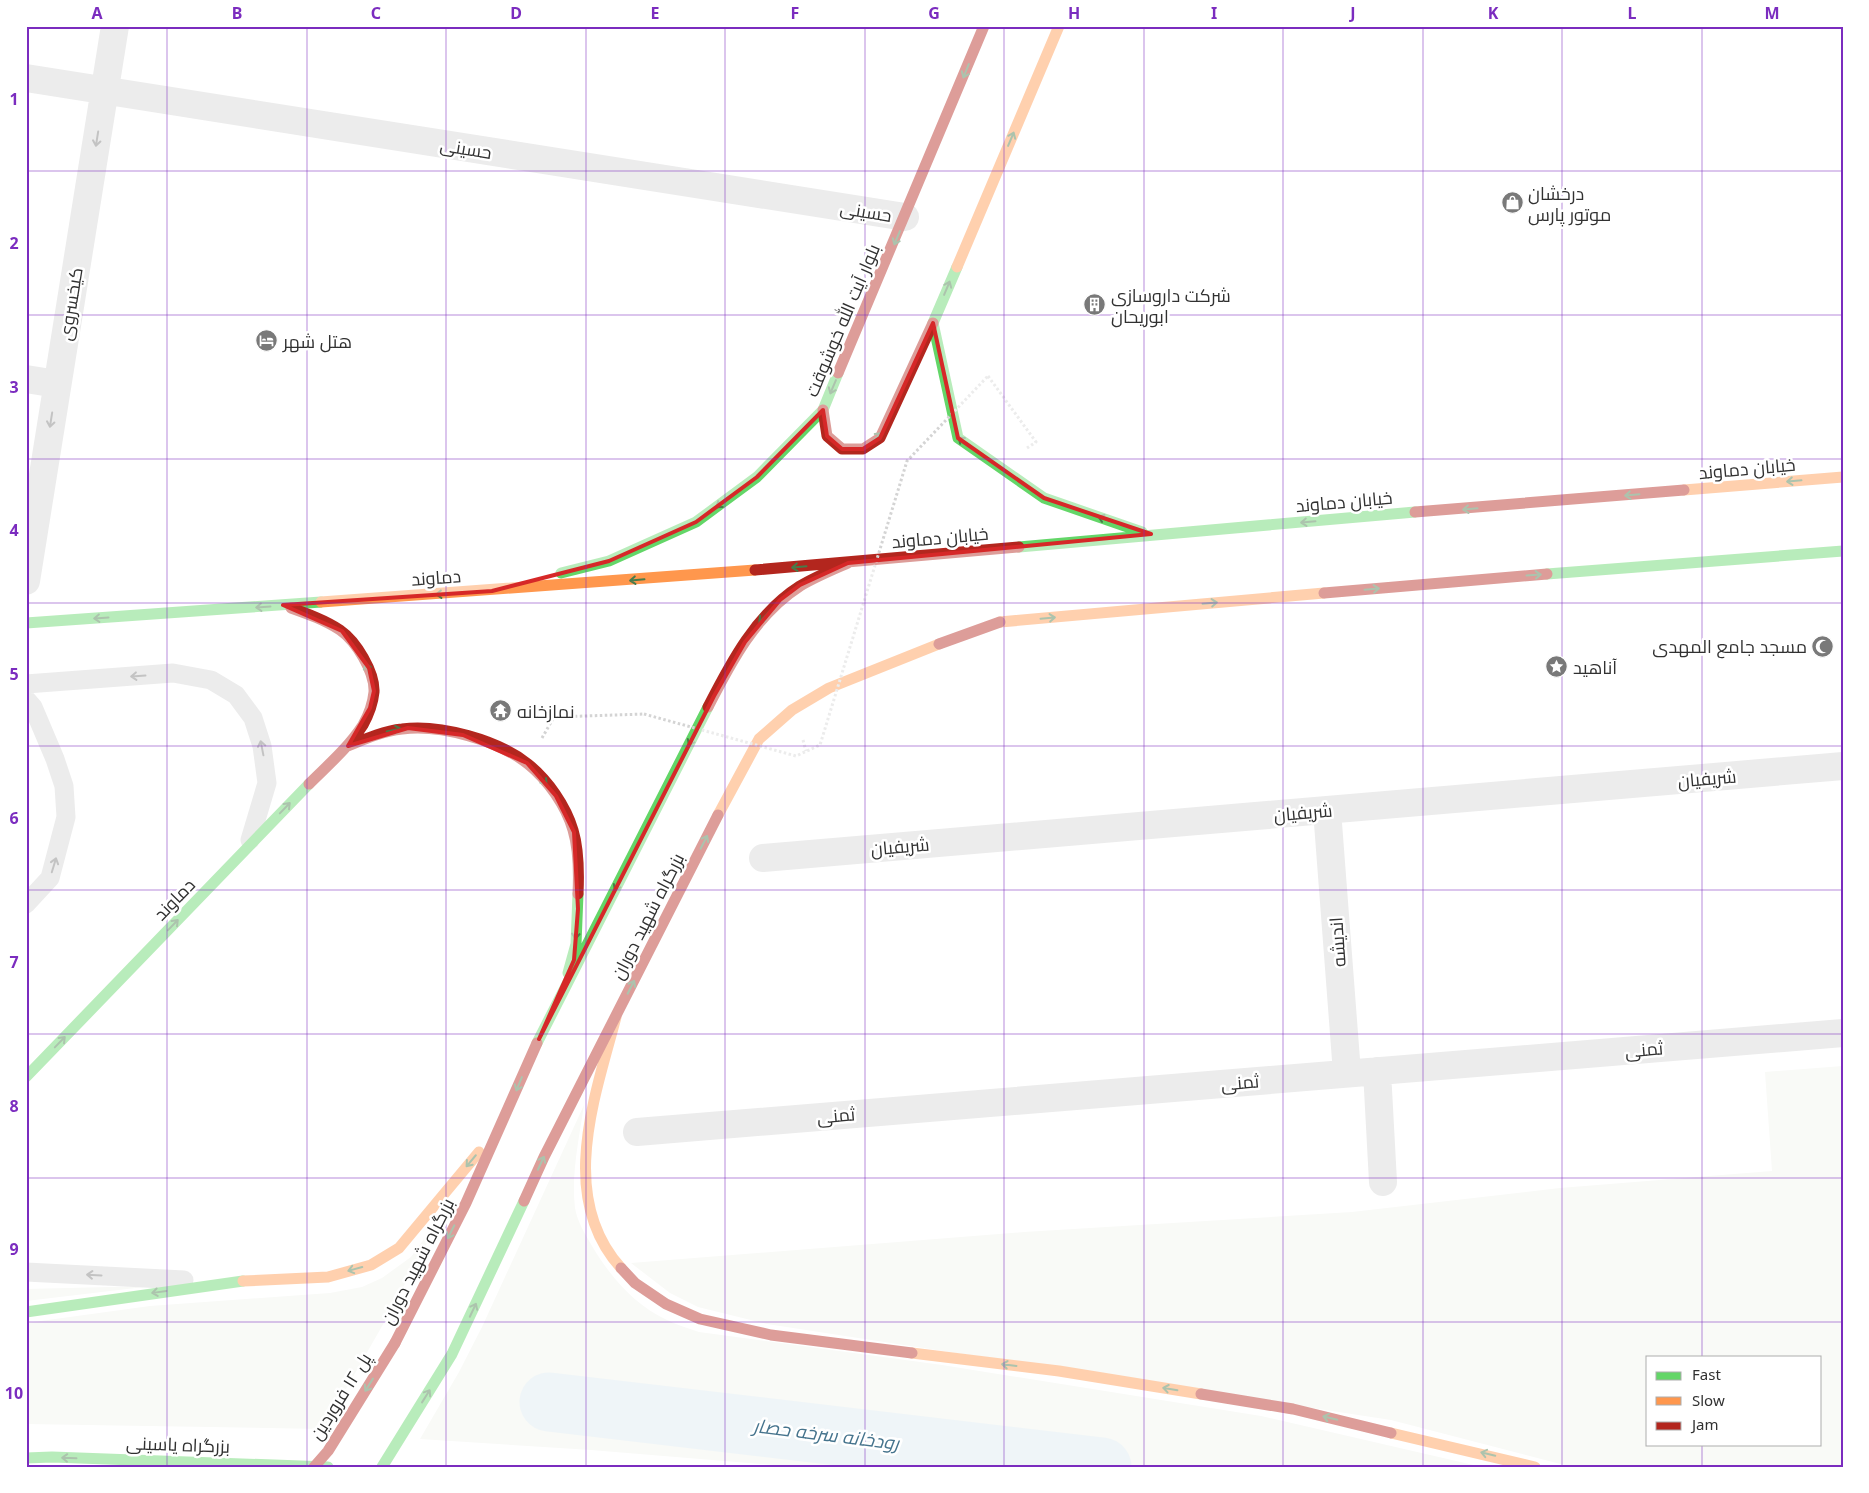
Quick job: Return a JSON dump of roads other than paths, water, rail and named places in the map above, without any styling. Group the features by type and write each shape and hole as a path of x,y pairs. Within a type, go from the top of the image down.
{"main road":[{"name":"بلوار آیت الله خوشوقت","path":"492,591 609,561 696,522 757,477 823,410 984,26"},
{"path":"823,410 827,436 842,449 863,449 880,438 933,322 1059,26"},
{"path":"933,322 958,438 1044,498 1151,534"},
{"name":"خیابان دماوند","path":"848,563 1151,534 1843,477"},
{"name":"بزرگراه شهید دوران","path":"382,1467 452,1354 544,1157 727,798 759,739 792,710 829,688 914,653 1000,622 1485,579 1843,551"},
{"name":"دماوند","path":"26,623 492,591 848,563"},
{"name":"بزرگراه شهید دوران","path":"395,1344 466,1203 539,1039 714,696 745,642 759,621 800,585 848,563"},
{"path":"283,605 318,617 342,631 359,650 369,668 374,691 370,708 364,723 348,746"},
{"path":"348,746 380,733 408,728 433,729 463,735 510,753 527,763 556,796 574,832 578,856 578,909 574,960 539,1039"},
{"name":"دماوند","path":"26,1077 348,746"},
{"path":"616,1017 592,1108 586,1143 585,1172 590,1209 601,1238 616,1262 635,1283 666,1304 700,1319 771,1335 1059,1372 1293,1409 1535,1467"},
{"path":"26,1312 230,1282 328,1276 371,1265 399,1248 502,1124"},
{"name":"پل ۱۲ فروردین","path":"314,1467 328,1450 395,1344"},
{"name":"بزرگراه یاسینی","path":"26,1458 52,1457 328,1467"}],"street":[{"name":"کیخسروی","path":"26,581 115,26"},
{"name":"حسینی","path":"26,78 905,217"},
{"path":"26,379 57,384"},
{"name":"شریفیان","path":"763,858 1843,766"},
{"name":"اندیشه","path":"1327,810 1347,1073"},
{"name":"ثمنی","path":"637,1132 1843,1033"},
{"path":"1378,1071 1383,1182"}],"lane":[{"path":"26,684 173,673 211,680 236,695 253,718 262,746 266,782 249,846"},
{"path":"26,699 33,707 55,759 64,786 66,816 50,878 26,904"},
{"path":"26,1272 230,1282"}],"waterway":[{"name":"رودخانه سرخه حصار","path":"549,1402 1102,1467"}],"place":[{"name":"درخشان موتور پارس","path":"1512,203"},
{"name":"شرکت داروسازی ابوریحان","path":"1095,305"},
{"name":"هتل شهر","path":"267,341"},
{"name":"مسجد جامع المهدی","path":"1823,646"},
{"name":"آناهید","path":"1557,667"},
{"name":"نمازخانه","path":"501,711"}]}
